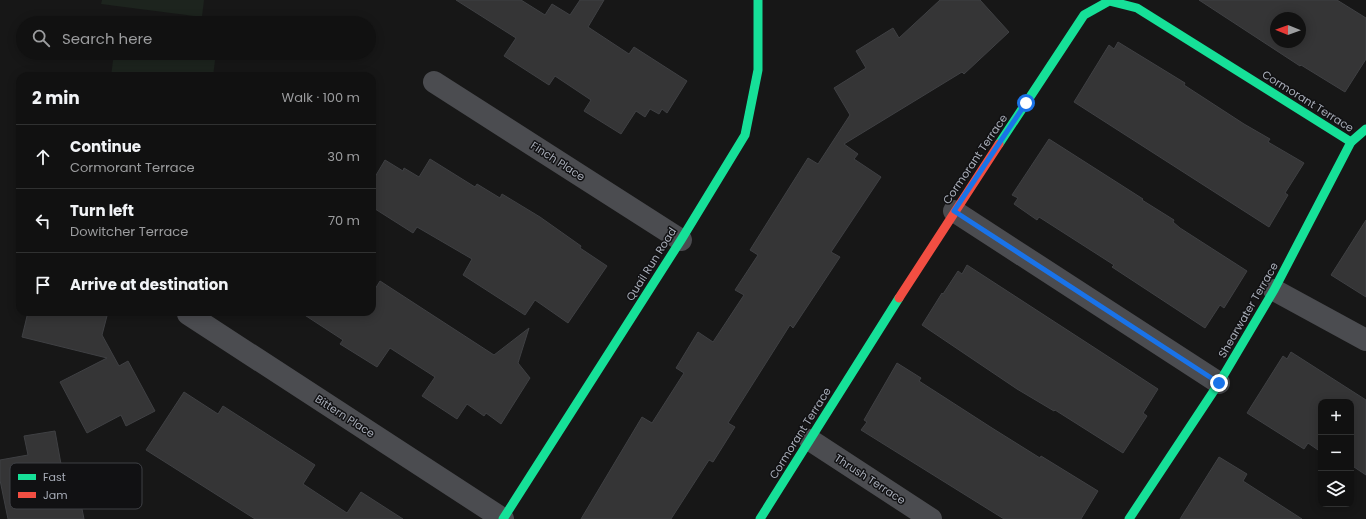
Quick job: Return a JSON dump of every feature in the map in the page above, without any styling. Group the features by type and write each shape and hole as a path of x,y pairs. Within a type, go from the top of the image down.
{"street":[{"name":"Quail Run Road","path":"503,519 681,240 744,135 758,70 758,0"},
{"name":"Cormorant Terrace","path":"760,519 954,211 1084,15 1109,1 1137,8 1351,142"},
{"name":"Finch Place","path":"434,82 681,240"},
{"name":"Shearwater Terrace","path":"1129,519 1219,383 1274,290 1351,142 1366,129"},
{"path":"954,211 1219,383"},
{"path":"1274,290 1366,340"},
{"name":"Bittern Place","path":"191,316 503,519"},
{"name":"Thrush Terrace","path":"810,440 931,519"}],"shaded area":[{"path":"102,0 204,0 202,16 101,4"},
{"path":"113,60 215,60 214,72 112,72"}],"building":[{"path":"456,0 521,0 545,15 552,4 570,15 580,0 604,0 588,27 629,54 634,47 687,81 667,113 662,109 659,114 650,109 645,117 636,111 621,134 584,111 591,100 555,76 549,85 504,56 516,38"},
{"path":"940,0 980,0 1009,32 964,74 962,72 844,144 858,154 854,159 881,177 831,252 840,257 793,328 790,325 728,423 735,427 713,462 709,460 671,519 581,519 642,417 652,423 684,373 676,368 698,332 713,342 744,295 735,290 758,255 750,250 808,158 818,164 850,115 834,88 866,68 856,51 893,28 899,38"},
{"path":"1199,0 1337,0 1366,18 1366,59 1345,92 1301,65 1300,66 1272,48 1306,48 1306,12 1270,12 1270,46"},
{"path":"1118,42 1185,83 1184,85 1270,139 1268,142 1304,163 1285,193 1288,195 1269,227 1074,102 1109,45 1114,49"},
{"path":"1049,139 1143,199 1142,200 1174,220 1173,222 1180,228 1247,271 1224,308 1220,305 1205,328 1112,267 1114,265 1039,217 1037,220 1014,204 1018,198 1012,195"},
{"path":"430,159 475,187 477,184 500,198 502,194 540,217 581,246 580,248 607,266 568,323 535,300 525,315 463,275 472,259 417,227 413,233 376,210 376,175 385,160 403,171 404,168 419,177"},
{"path":"1366,220 1366,297 1331,275"},
{"path":"967,265 1158,389 1143,413 1147,416 1123,453 1055,410 1054,411 1017,389 922,325 958,271 962,274"},
{"path":"380,281 494,355 529,328 518,363 530,378 501,424 486,413 484,416 467,404 457,419 422,396 435,377 390,348 377,367 340,344 343,340 306,316 376,316 376,288"},
{"path":"27,316 107,316 102,335 119,366 128,361 155,411 126,426 121,415 87,433 60,382 107,358 22,337"},
{"path":"1291,352 1366,400 1366,475 1354,467 1354,399 1318,399 1318,450 1308,443 1304,449 1247,413 1283,356 1287,359"},
{"path":"897,363 921,378 919,381 992,428 1040,458 1041,456 1098,491 1081,519 1004,519 861,430 867,422 864,420"},
{"path":"184,392 218,414 223,406 315,465 303,484 347,513 361,492 403,519 255,519 146,450"},
{"path":"55,431 61,463 10,463 10,509 82,509 84,519 8,519 0,480 0,460 28,455 24,436"},
{"path":"1219,457 1247,474 1243,481 1302,519 1180,519"}],"traffic: fast":[{"path":"503,519 681,240 745,135 758,70 758,0"},
{"path":"999,144 1084,15 1109,1 1137,8 1351,142"},
{"path":"1129,519 1219,383 1274,290 1351,142 1366,129"},
{"path":"760,519 899,298"}],"traffic: jam":[{"path":"899,298 999,144"}],"route":[{"path":"1026,103 954,211 1219,383"}]}
